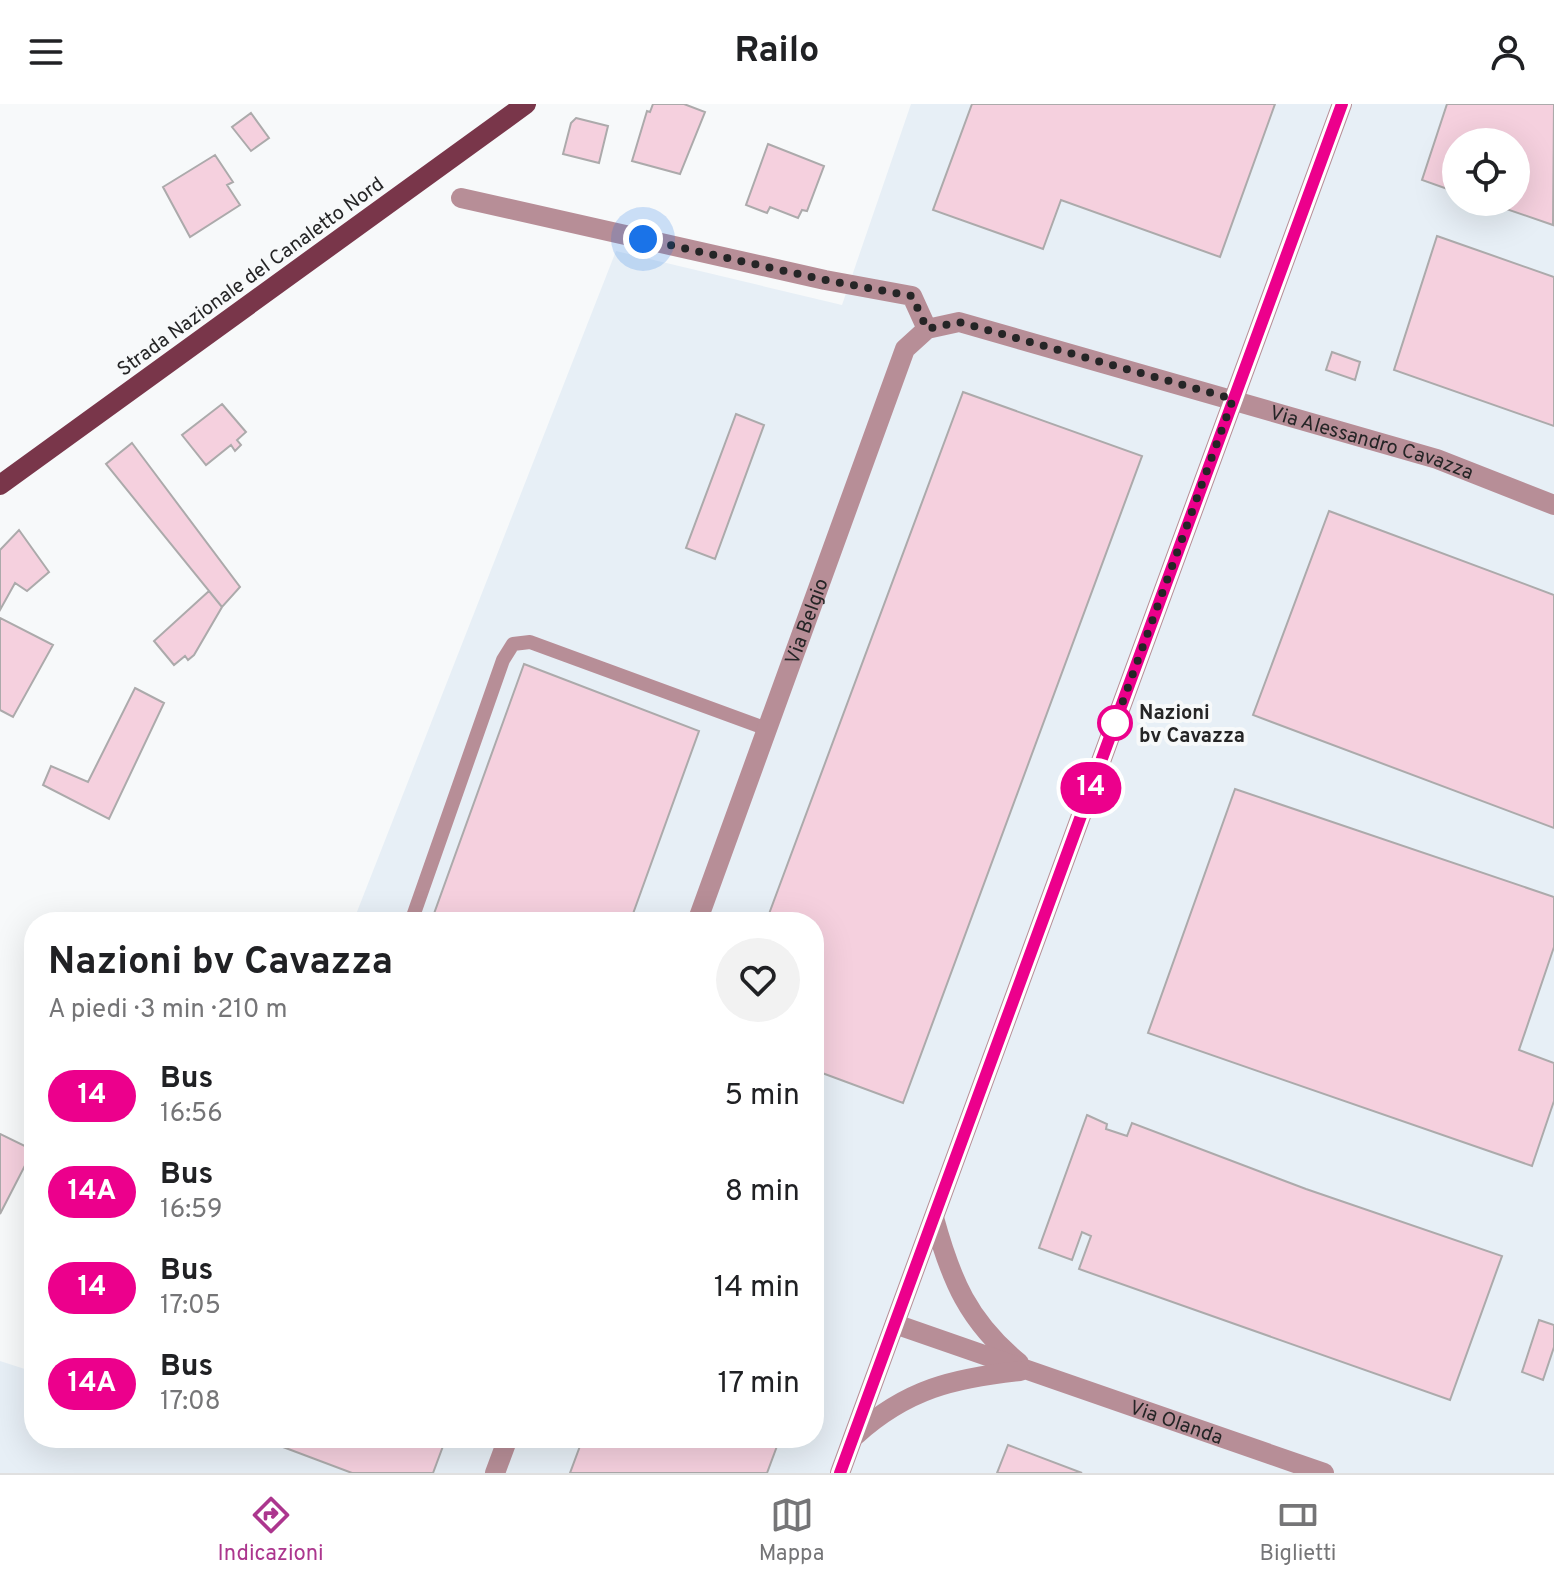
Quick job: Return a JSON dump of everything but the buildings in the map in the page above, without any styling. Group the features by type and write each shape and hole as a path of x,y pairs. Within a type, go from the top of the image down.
{"main road":[{"name":"Strada Nazionale del Canaletto Nord","path":"0,485 526,104"}],"street":[{"path":"840,1473 1342,104"},
{"path":"461,198 825,280 912,296 927,329"},
{"name":"Via Alessandro Cavazza","path":"927,329 959,322 1437,459 1554,505"},
{"name":"Via Belgio","path":"701,912 905,349 927,329"},
{"name":"Via Olanda","path":"934,1218 956,1289 985,1329 1028,1371"},
{"name":"Via Olanda","path":"895,1324 1324,1473"},
{"name":"Via Olanda","path":"853,1438 877,1417 946,1381 1028,1371"},
{"path":"495,1473 504,1448"}],"lane":[{"path":"415,912 503,660 513,644 530,642 767,729"}],"shaded area":[{"path":"911,104 1554,104 1554,1473 0,1473 0,1361 24,1369 24,1448 824,1448 824,912 357,912 616,251 842,305"}],"bus line":[{"name":"14","path":"840,1473 1342,104"}],"place":[{"name":"Nazioni bv Cavazza","path":"1115,723"}],"route":[{"path":"643,239 912,296 927,329 959,322 1233,399 1115,723"}]}
